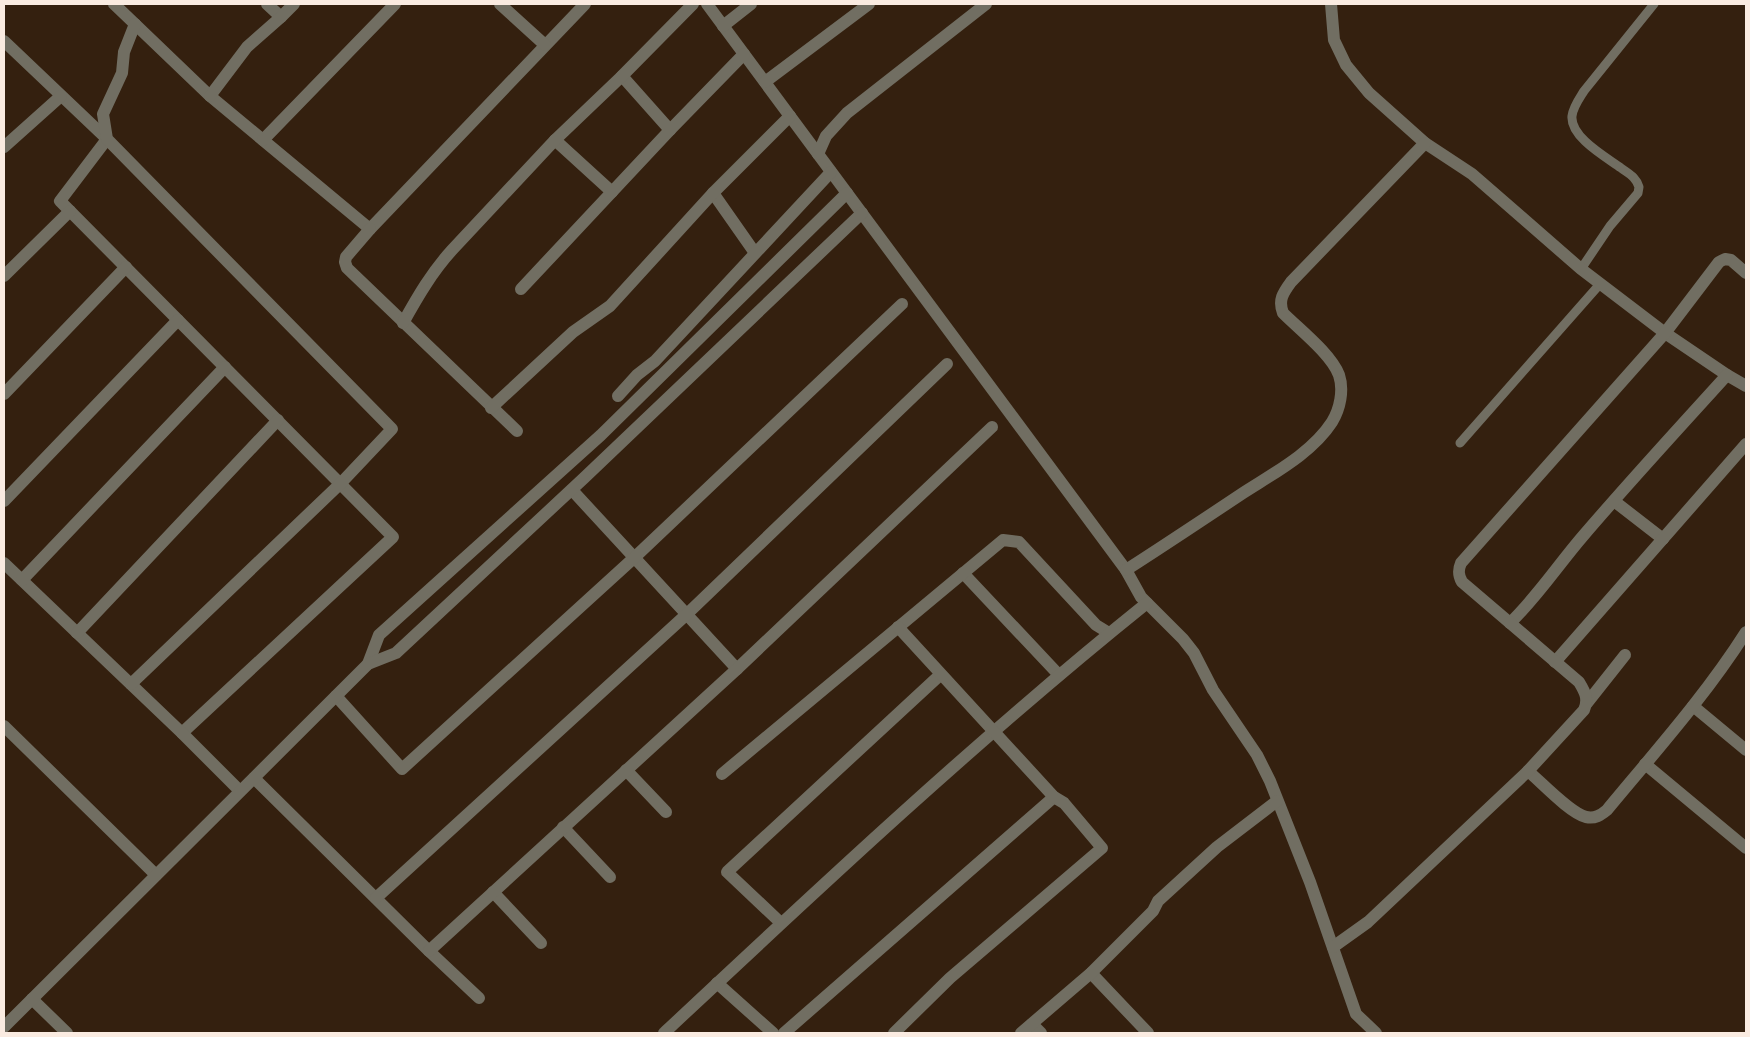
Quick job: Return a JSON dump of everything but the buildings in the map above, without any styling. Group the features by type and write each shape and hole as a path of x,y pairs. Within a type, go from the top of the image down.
{"street":[{"path":"114,4 210,96 370,229"},
{"path":"267,4 281,17"},
{"path":"210,96 246,47 294,4"},
{"path":"263,140 395,4"},
{"path":"500,4 545,45"},
{"path":"516,431 347,268 345,262 346,257 370,229 585,4"},
{"path":"403,323 423,286 436,267 556,140 693,4"},
{"path":"707,4 1126,570 1141,597 1183,639 1194,653 1212,690 1257,755 1277,800 1333,947 1356,1014 1372,1031"},
{"path":"723,26 751,4"},
{"path":"764,82 869,4"},
{"path":"818,154 826,136 847,113 986,4"},
{"path":"1331,4 1334,40 1346,65 1369,93 1425,143 1472,174 1600,284 1664,333 1746,386"},
{"path":"135,24 124,52 122,73 103,114 107,139 60,201 393,537 182,733"},
{"path":"4,41 107,139 392,429 341,483 131,684"},
{"path":"521,289 744,54"},
{"path":"622,76 670,130"},
{"path":"5,144 61,96"},
{"path":"491,408 573,332 610,306 713,193 790,116"},
{"path":"556,140 612,192"},
{"path":"1126,570 1287,464 1316,442 1331,423 1340,404 1342,390 1339,376 1332,361 1283,313 1280,303 1283,294 1291,282 1425,143"},
{"path":"618,396 637,374 654,361 831,172"},
{"path":"713,193 755,253"},
{"path":"368,664 379,635 601,435 847,193"},
{"path":"4,276 70,210"},
{"path":"4,1027 368,664 396,653 572,490 862,213"},
{"path":"1587,703 1579,682 1462,582 1459,576 1461,563 1664,333 1719,262 1725,258 1731,260 1746,272"},
{"path":"4,394 126,267"},
{"path":"336,696 402,769 635,558 902,304"},
{"path":"4,501 178,320"},
{"path":"376,898 687,614 947,364"},
{"path":"22,580 225,367"},
{"path":"1510,623 1539,594 1581,538 1727,375"},
{"path":"77,632 278,420"},
{"path":"428,951 737,669 992,427"},
{"path":"1555,662 1746,444"},
{"path":"572,490 737,669"},
{"path":"1614,501 1663,539"},
{"path":"722,774 1004,540 1019,542 1096,624 1109,633"},
{"path":"4,563 240,791"},
{"path":"963,574 1059,675"},
{"path":"664,1033 826,881 1059,675 1147,603"},
{"path":"894,1033 950,978 1102,848 1064,803 1054,797 940,675 898,627"},
{"path":"1528,771 1574,812 1585,817 1600,816 1608,810 1693,706 1723,668 1746,632"},
{"path":"1333,947 1368,922 1528,771 1584,710 1587,703 1625,655"},
{"path":"781,923 727,872 940,675"},
{"path":"1693,706 1746,750"},
{"path":"4,726 156,875"},
{"path":"1645,764 1746,848"},
{"path":"626,770 666,812"},
{"path":"254,778 428,951 479,998"},
{"path":"784,1033 1054,797"},
{"path":"1021,1033 1036,1029 1152,911 1158,901 1218,847 1277,800"},
{"path":"563,827 610,878"},
{"path":"493,892 541,943"},
{"path":"1091,973 1148,1033"},
{"path":"717,983 773,1033"},
{"path":"32,999 67,1033"}],"lane":[{"path":"1581,269 1605,233 1638,193 1639,187 1634,177 1581,137 1573,123 1572,115 1584,91 1654,4"},
{"path":"1460,444 1600,284"}]}
